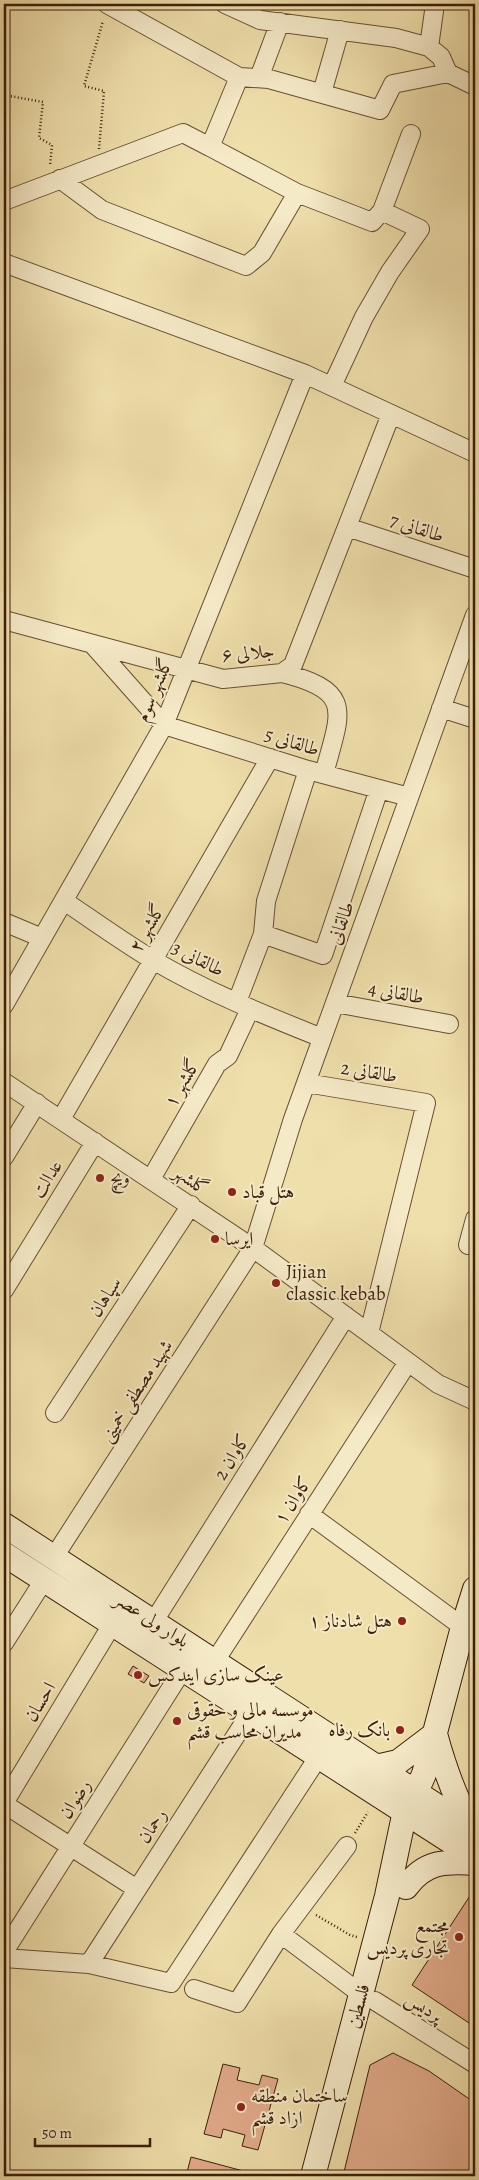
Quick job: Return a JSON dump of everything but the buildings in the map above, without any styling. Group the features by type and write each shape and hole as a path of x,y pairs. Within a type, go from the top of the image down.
{"main road":[{"name":"بلوار ولی عصر","path":"4,1525 376,1767 416,1800 475,1857"},
{"name":"بلوار ولی عصر","path":"4,1554 319,1756 416,1800 474,1830"},
{"name":"فلسطین","path":"328,2176 368,1997 375,1941 435,1734 463,1627 474,1597"},
{"path":"376,1767 398,1762 435,1734 446,1777 456,1802 474,1830"},
{"name":"فلسطین","path":"313,2176 368,1997 406,1887 416,1800"},
{"path":"406,1887 415,1875 434,1864 454,1862 475,1864"}],"street":[{"path":"108,4 239,77 269,78 380,110 393,84 448,73 475,86"},
{"path":"225,4 260,20 396,38 429,47 442,57 448,73"},
{"path":"429,47 436,4"},
{"path":"259,78 280,22"},
{"path":"322,93 340,30"},
{"path":"210,147 239,77"},
{"path":"4,201 183,133 297,192 372,222 382,211 411,134"},
{"path":"54,181 102,210 246,266 262,253 297,192"},
{"path":"332,386 364,317 390,272 420,229 382,211"},
{"path":"4,263 305,374 475,453"},
{"name":"گلشهر سوم","path":"4,1005 164,725 305,374"},
{"name":"جلالی ۶","path":"4,620 94,646 223,679 282,673 293,665 391,414"},
{"name":"طالقانی 7","path":"347,527 475,569"},
{"name":"طالقانی","path":"253,1248 306,1083 475,615"},
{"path":"94,646 164,725"},
{"name":"گلشهر ۱","path":"151,1179 217,1064 228,1056 263,934 266,901 316,772 337,726 338,709 333,697 323,687 304,678 282,673"},
{"path":"442,708 475,719"},
{"name":"طالقانی 5","path":"164,725 316,772 409,797"},
{"name":"گلشهر ۲","path":"61,1119 270,758"},
{"path":"263,934 323,956 379,789"},
{"name":"طالقانی 3","path":"64,901 152,959 243,1006 322,1038"},
{"path":"4,922 42,938"},
{"name":"طالقانی 4","path":"335,1003 449,1024"},
{"name":"گلشهر","path":"4,1082 253,1248 438,1384 475,1401"},
{"name":"طالقانی 2","path":"306,1083 426,1103 369,1333"},
{"path":"4,1157 37,1103"},
{"name":"عدالت","path":"4,1290 95,1142"},
{"name":"سپاهان","path":"55,1413 191,1206"},
{"path":"468,1245 475,1219"},
{"name":"شهید مصطفی خمینی","path":"54,1558 253,1248"},
{"name":"کاوان 2","path":"154,1621 346,1316"},
{"name":"کاوان ۱","path":"215,1661 408,1362"},
{"path":"309,1514 463,1627"},
{"path":"4,1644 44,1580"},
{"name":"احسان","path":"4,1804 113,1623"},
{"name":"رضوان","path":"4,1952 183,1669"},
{"name":"رحمان","path":"89,1964 251,1712"},
{"path":"4,1958 89,1964 172,1983 319,1756"},
{"path":"4,1804 137,1890"},
{"path":"194,1989 237,2004 281,1934 347,1846"},
{"name":"پردیس","path":"281,1934 368,1997 475,2064"}],"path":[{"path":"98,165 104,91 84,86 108,4"},
{"path":"4,95 43,102 39,138 52,145 54,181"},
{"path":"347,1846 369,1810"},
{"path":"302,1906 350,1935 375,1941"}],"place":[{"name":"ویچ","path":"100,1178"},
{"name":"هتل قباد","path":"232,1192"},
{"name":"ایرسا","path":"215,1239"},
{"name":"Jijian classic kebab","path":"276,1283"},
{"name":"هتل شادناز ۱","path":"402,1621"},
{"name":"عینک سازی ایندکس","path":"138,1675"},
{"name":"موسسه مالی و حقوقی مدیران محاسب قشم","path":"177,1721"},
{"name":"بانک رفاه","path":"400,1730"},
{"name":"مجتمع تجاری پردیس","path":"459,1937"},
{"name":"ساختمان منطقه ازاد قشم","path":"241,2107"}]}
